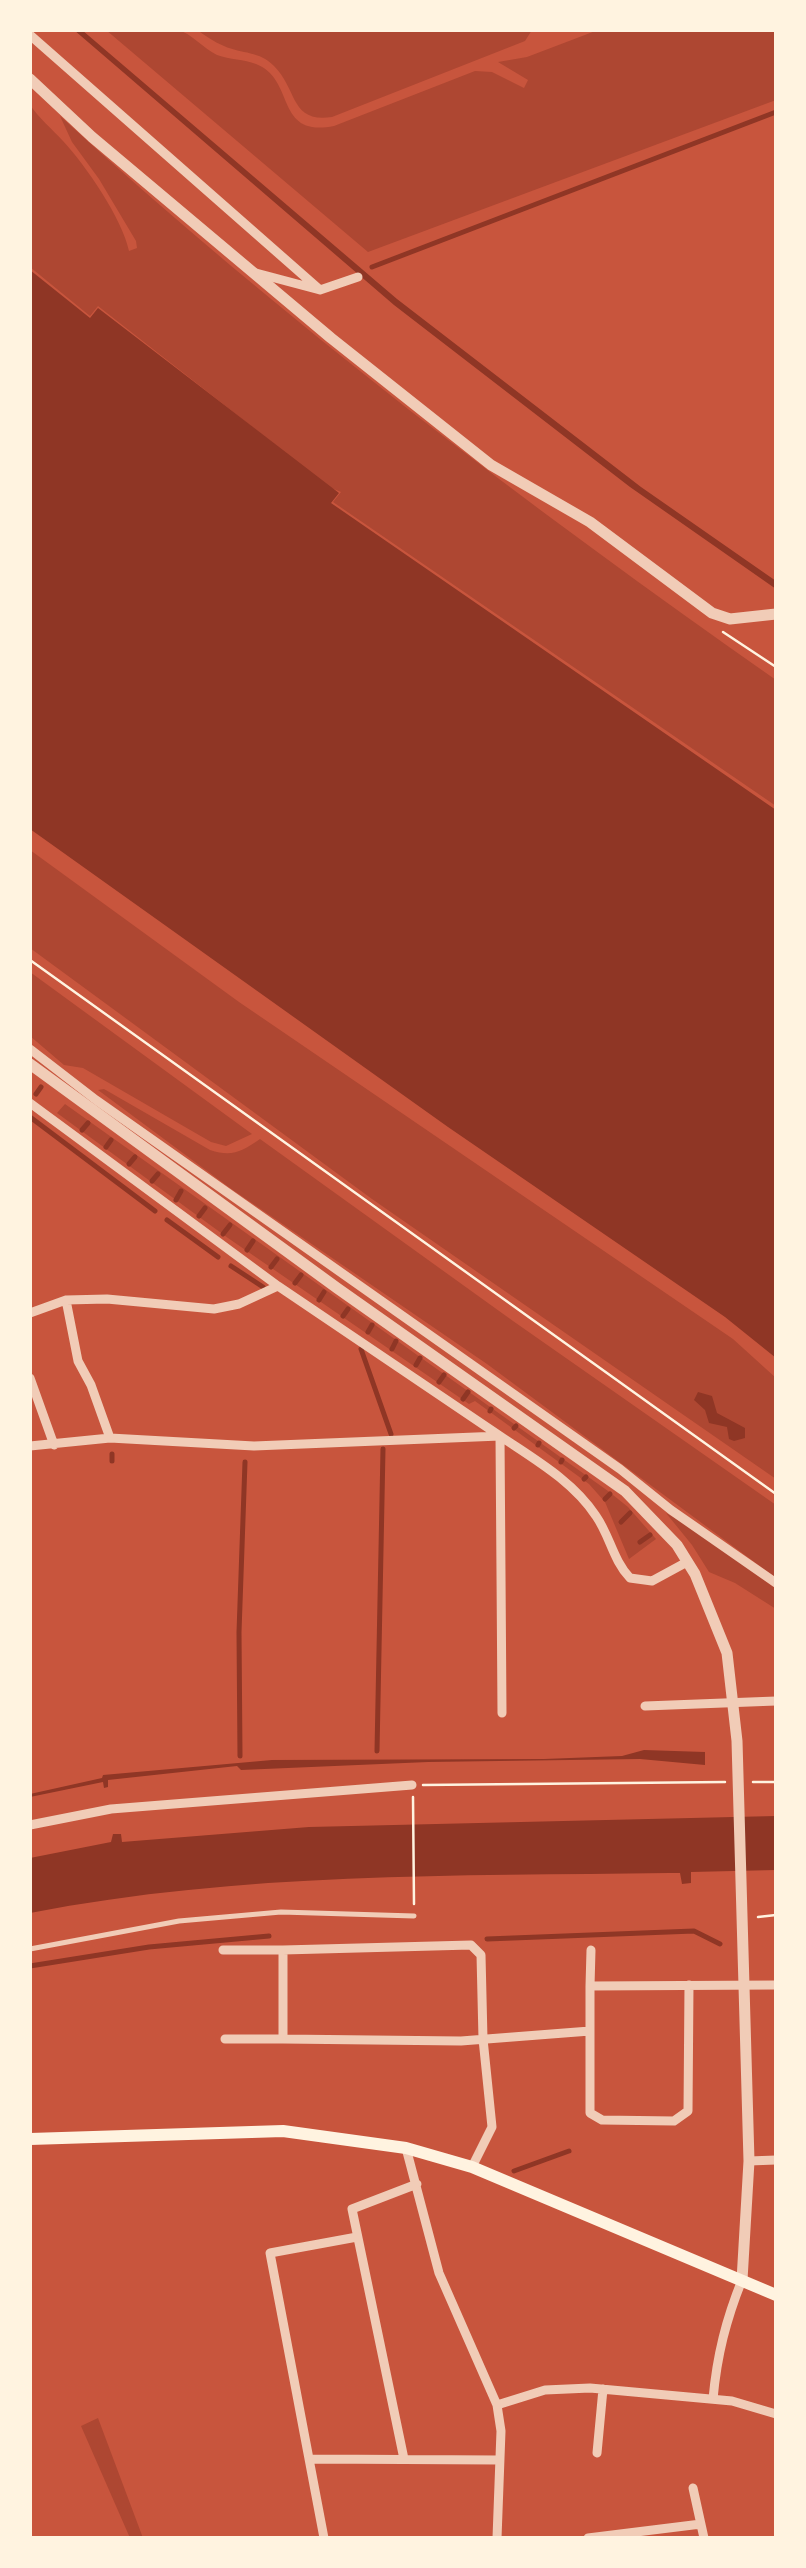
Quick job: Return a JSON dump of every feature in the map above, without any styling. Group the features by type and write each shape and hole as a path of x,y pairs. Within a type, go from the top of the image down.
{"main road":[{"path":"30,2139 282,2131 406,2148 472,2167 776,2296"}],"street":[{"path":"30,35 320,290"},
{"path":"30,80 253,272 490,465 590,522 712,613 730,619 776,614"},
{"path":"253,272 320,290 358,277"},
{"path":"30,1049 96,1100 776,1583"},
{"path":"30,1064 337,1288 626,1490 688,1562 714,1616 726,1653 734,1701 745,1986 749,2161 742,2280 717,2354 713,2398"},
{"path":"30,1103 278,1286 536,1460 581,1496 601,1523 615,1558 630,1578 652,1581 688,1562"},
{"path":"30,1313 66,1300 107,1299 214,1309 239,1304 278,1286"},
{"path":"66,1300 78,1361 110,1438"},
{"path":"30,1378 54,1446"},
{"path":"30,1446 110,1438 254,1446 500,1436"},
{"path":"500,1436 502,1713"},
{"path":"645,1706 776,1701"},
{"path":"30,1825 111,1809 412,1785"},
{"path":"224,1950 471,1945 481,1954 482,2039 492,2127 472,2167"},
{"path":"283,1950 284,2039"},
{"path":"590,1950 590,2114 602,2120 674,2121 688,2111 689,1985"},
{"path":"590,1986 776,1985"},
{"path":"225,2039 482,2039 590,2031"},
{"path":"406,2148 440,2273 498,2405 501,2432 497,2538"},
{"path":"749,2161 776,2160"},
{"path":"404,2459 352,2209 418,2184"},
{"path":"324,2538 270,2253 357,2237"},
{"path":"498,2405 544,2390 603,2389 713,2398 776,2414"},
{"path":"597,2452 603,2389"},
{"path":"309,2459 498,2460"},
{"path":"693,2488 704,2538"},
{"path":"588,2538 701,2524"}],"lane":[{"path":"30,1950 179,1921 281,1912 414,1916"}],"path":[{"path":"30,960 776,1494"},
{"path":"414,1916 412,1785 776,1782"},
{"path":"741,1920 776,1914"}],"shaded area":[{"path":"74,30 82,30 397,299 641,487 776,581 776,589 630,487 394,305"},
{"path":"106,30 178,30 217,55 256,64 277,82 294,116 315,127 334,126 475,71 492,72 524,88 528,80 498,62 527,57 598,30 776,30 776,100 368,252"},
{"path":"197,30 532,30 525,41 332,117 318,118 302,110 269,61 231,49"},
{"path":"30,105 92,178 119,223 129,251 137,248 136,241 72,142 60,116 232,266 409,410 776,680 776,806 333,502 341,492 329,487 98,306 90,316 30,267"},
{"path":"30,270 90,318 98,308 339,493 331,503 776,810 776,1358 725,1317 448,1127 30,829"},
{"path":"30,850 239,1002 733,1339 776,1378 776,1479 372,1199 30,948"},
{"path":"30,972 252,1134 226,1146 211,1142 83,1068 64,1065 30,1036"},
{"path":"104,1089 210,1150 236,1152 260,1139 776,1505 776,1578 487,1364 230,1188 98,1090"},
{"path":"65,1104 608,1491 656,1539 629,1559 605,1502 589,1484 475,1401 469,1404 228,1238 57,1113"},
{"path":"698,1392 712,1396 717,1413 745,1428 745,1438 729,1439 727,1427 709,1423 705,1410 694,1400"},
{"path":"666,1513 709,1538 776,1589 776,1609 709,1572"},
{"path":"644,1750 705,1752 705,1765 640,1759 241,1770 237,1766 108,1780 108,1787 104,1788 103,1782 30,1797 103,1775 272,1760 544,1759 622,1756"},
{"path":"776,1816 776,1870 691,1872 691,1883 682,1884 680,1873 348,1879 188,1890 30,1913 30,1858 111,1842 113,1834 121,1834 122,1842 309,1827"},
{"path":"98,2418 143,2538 130,2538 81,2426"}],"waterway":[{"path":"372,267 776,112"},
{"path":"36,1094 41,1087"},
{"path":"30,1117 155,1211"},
{"path":"82,1130 88,1123"},
{"path":"106,1147 111,1140"},
{"path":"129,1164 135,1157"},
{"path":"152,1181 158,1174"},
{"path":"176,1200 181,1191"},
{"path":"199,1216 205,1208"},
{"path":"167,1220 218,1257"},
{"path":"223,1234 230,1225"},
{"path":"247,1250 253,1241"},
{"path":"271,1267 277,1259"},
{"path":"231,1266 263,1287"},
{"path":"295,1283 301,1275"},
{"path":"319,1300 324,1292"},
{"path":"343,1316 348,1309"},
{"path":"368,1332 372,1325"},
{"path":"392,1349 396,1341"},
{"path":"361,1349 391,1434"},
{"path":"416,1365 420,1358"},
{"path":"439,1382 444,1375"},
{"path":"463,1399 468,1392"},
{"path":"377,1751 383,1449"},
{"path":"112,1454 112,1461"},
{"path":"240,1756 239,1632 245,1462"},
{"path":"605,1499 610,1494"},
{"path":"621,1522 630,1513"},
{"path":"640,1542 650,1535"},
{"path":"487,1939 694,1931 720,1944"},
{"path":"30,1966 149,1947 269,1936"},
{"path":"514,2171 569,2151"}]}
